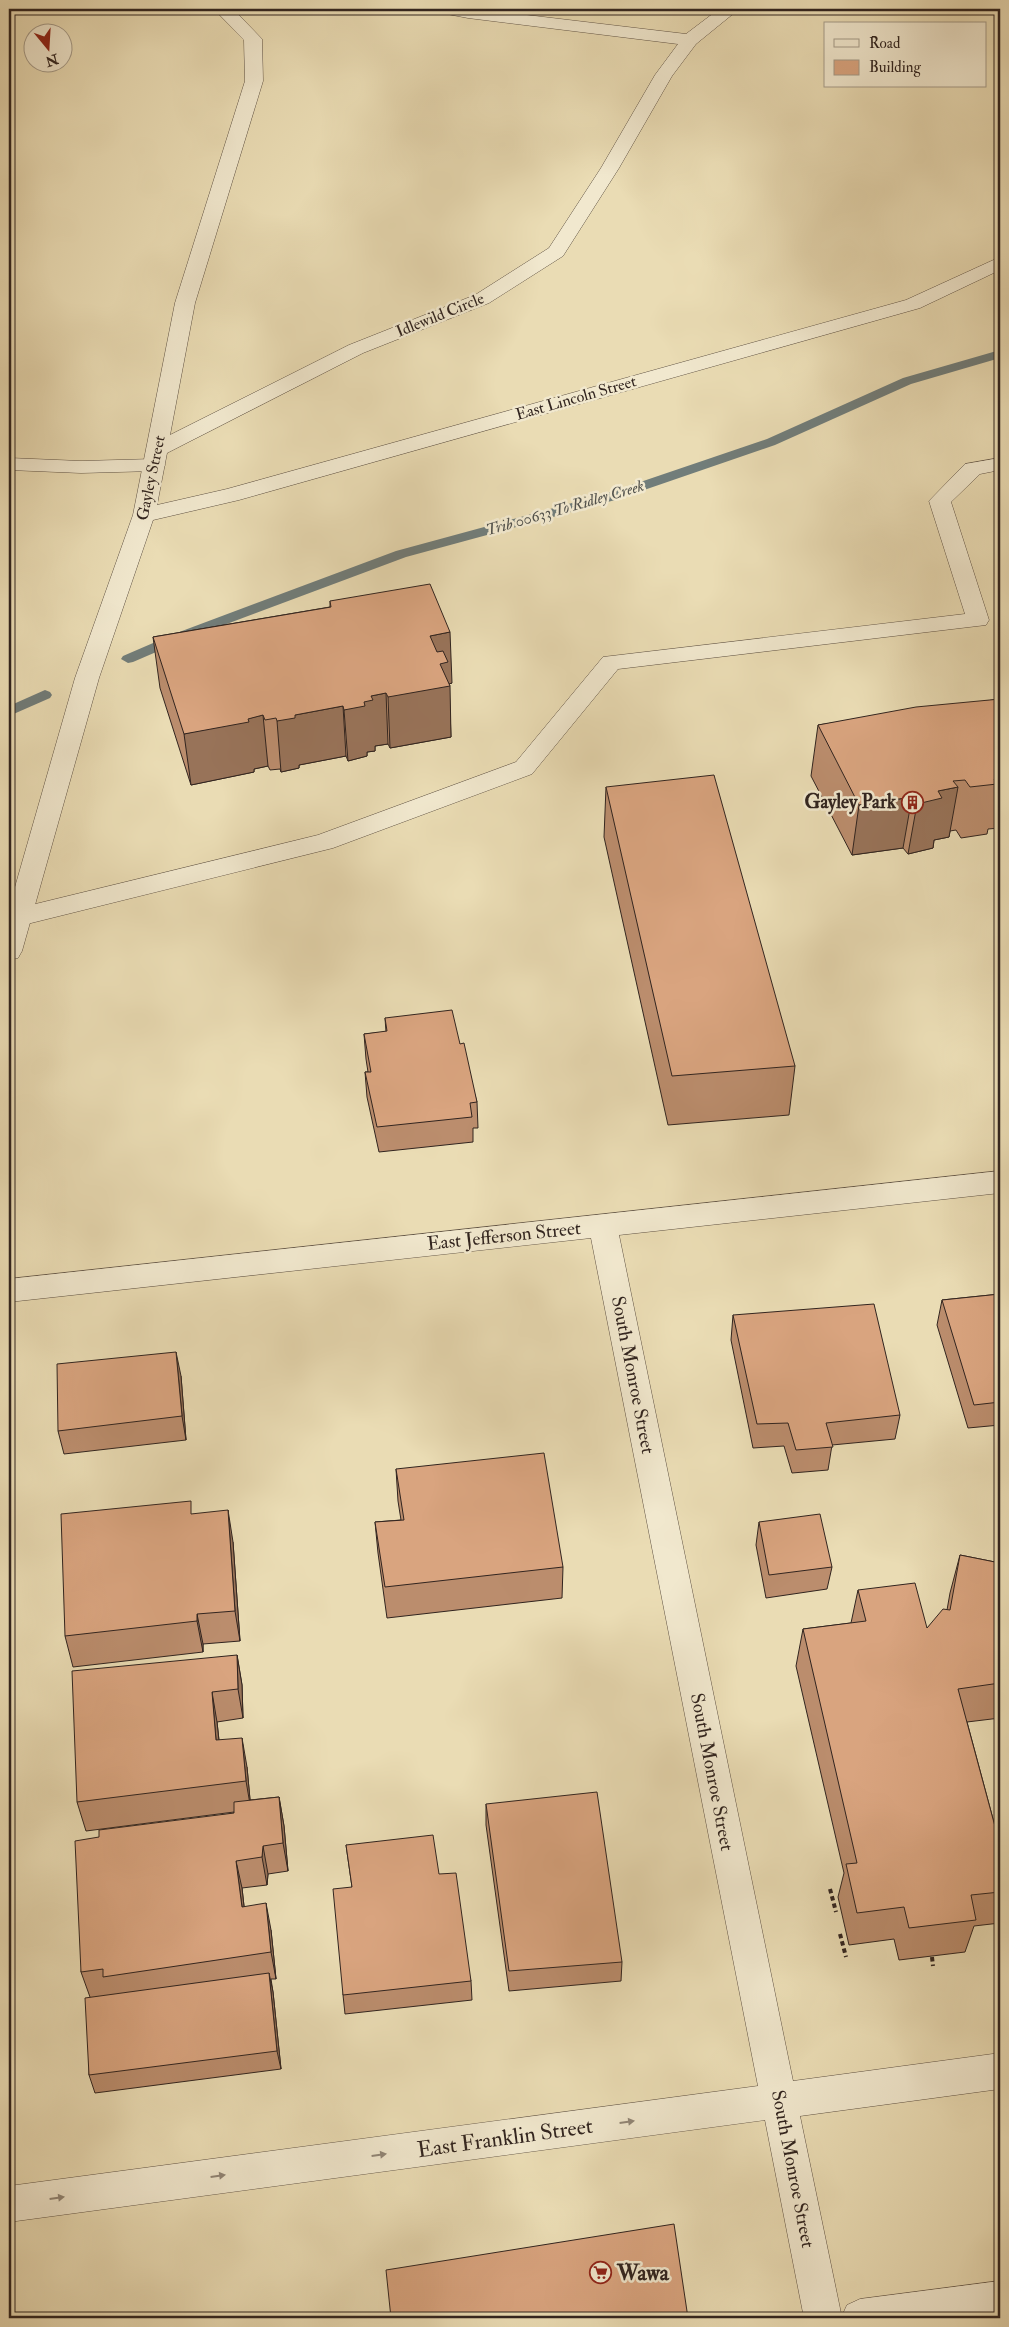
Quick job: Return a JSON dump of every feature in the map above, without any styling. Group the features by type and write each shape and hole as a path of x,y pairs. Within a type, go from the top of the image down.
{"street":[{"path":"211,9 231,9"},
{"name":"Gayley Street","path":"9,951 87,678 144,515 185,303 254,82 253,39 223,9"},
{"path":"448,9 690,40"},
{"name":"Idlewild Circle","path":"156,458 356,349 482,299 556,252 610,168 664,75 690,40 730,9"},
{"name":"East Lincoln Street","path":"144,515 231,495 913,304 1000,263"},
{"path":"9,464 81,467 156,458"},
{"path":"18,917 324,842 524,768 611,662 978,620 940,501 973,468 1000,464"},
{"name":"East Jefferson Street","path":"9,1290 1000,1182"},
{"name":"South Monroe Street","path":"603,1225 823,2318"},
{"name":"East Franklin Street","path":"9,2204 1000,2071"},
{"path":"860,2318 1000,2300"}],"path":[{"path":"998,1718 1000,1725"},
{"path":"830,1889 836,1912"},
{"path":"840,1934 846,1957"},
{"path":"932,1957 933,1966"}],"building":[{"path":"430,584 450,632 430,636 437,652 443,651 448,662 440,664 450,686 388,697 386,693 371,696 373,700 364,702 365,706 344,710 343,706 295,715 295,718 277,721 276,718 265,720 263,715 248,719 249,722 184,734 153,637 331,607 330,601"},
{"path":"1000,699 1000,778 994,779 997,784 970,787 965,780 953,781 958,787 938,791 942,798 917,804 912,797 859,805 818,725 916,707"},
{"path":"714,775 795,1066 672,1076 606,787"},
{"path":"452,1010 460,1044 464,1043 477,1102 470,1103 472,1117 377,1127 365,1072 371,1072 364,1034 387,1031 385,1018"},
{"path":"1000,1294 1000,1402 974,1405 942,1300"},
{"path":"874,1304 900,1415 826,1423 833,1447 796,1450 788,1423 757,1424 733,1315"},
{"path":"176,1352 182,1416 58,1431 57,1364"},
{"path":"544,1453 563,1567 385,1587 375,1522 404,1520 396,1469"},
{"path":"191,1501 191,1514 228,1510 235,1611 197,1614 197,1621 65,1636 61,1514"},
{"path":"820,1514 832,1567 769,1575 759,1522"},
{"path":"960,1555 1000,1563 1000,1683 958,1689 1000,1845 1000,1892 971,1895 976,1920 909,1928 904,1907 857,1913 846,1864 857,1863 803,1629 866,1621 858,1590 915,1583 927,1628 943,1609 950,1610"},
{"path":"237,1655 238,1689 212,1692 216,1740 242,1738 246,1781 77,1802 72,1671"},
{"path":"597,1792 622,1962 509,1971 486,1804"},
{"path":"279,1797 283,1843 263,1846 262,1857 236,1861 242,1907 266,1903 271,1952 103,1977 103,1969 81,1972 75,1841 99,1837 99,1830 234,1813 234,1802"},
{"path":"433,1835 439,1874 456,1873 471,1981 343,1995 333,1889 352,1887 346,1845"},
{"path":"269,1973 277,2051 89,2075 85,1998"},
{"name":"Wawa","path":"674,2224 688,2318 391,2318 386,2270"}],"waterway":[{"name":"Trib 00633 To Ridley Creek","path":"128,659 179,637 401,554 610,497 771,442 907,381 1000,354"},
{"name":"Trib 00633 To Ridley Creek","path":"9,711 45,695"}],"place":[{"name":"Gayley Park","path":"912,802"},
{"name":"Wawa","path":"601,2273"}]}
